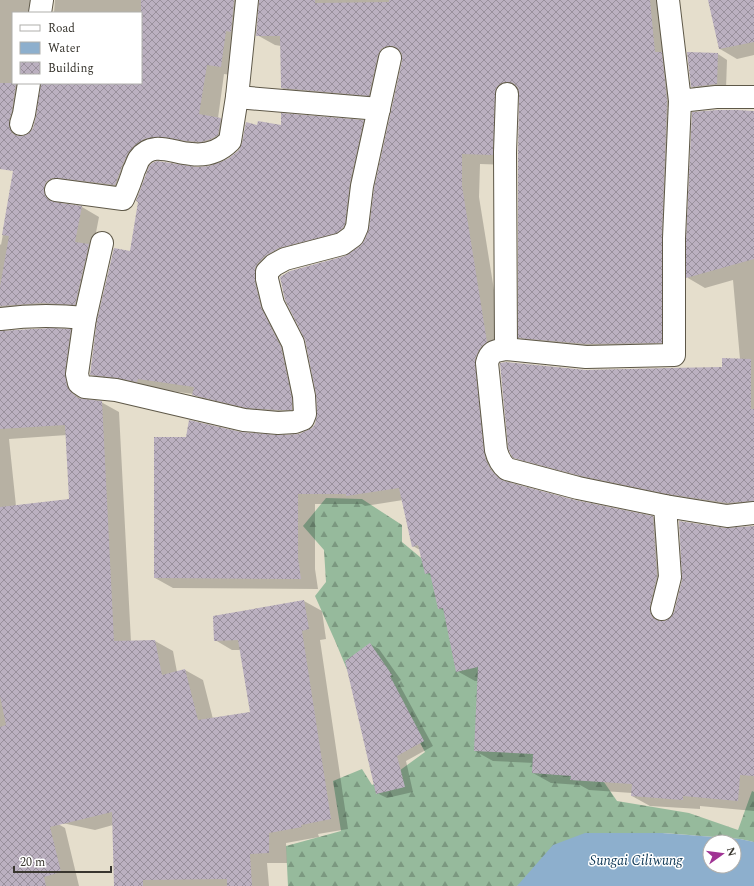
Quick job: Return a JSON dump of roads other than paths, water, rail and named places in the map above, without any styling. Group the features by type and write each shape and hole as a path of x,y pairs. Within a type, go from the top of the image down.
{"street":[{"path":"40,12 42,0"},
{"path":"56,190 123,199 139,159 147,151 155,148 199,155 212,153 219,150 230,141 237,97 247,0"},
{"path":"668,0 680,101 674,238 674,355 586,357 506,349 495,351 487,363 496,450 498,458 507,469 578,488 665,506 727,516 754,513"},
{"path":"102,243 85,318 77,374 79,383 85,387 116,390 244,420 278,423 295,422 303,419 305,414 304,396 293,343 274,304 267,279 267,272 274,265 286,259 342,244 352,236 357,227 362,186 390,58"},
{"path":"21,124 29,84"},
{"path":"506,349 505,152 507,94"},
{"path":"237,97 379,109"},
{"path":"680,101 716,97 754,97"},
{"path":"0,319 23,316 58,315 85,318"},
{"path":"662,609 670,577 665,506"}],"water":[{"name":"Sungai Ciliwung","path":"585,833 662,833 702,836 702,874 742,874 742,839 754,842 754,886 517,886 553,845"}]}
